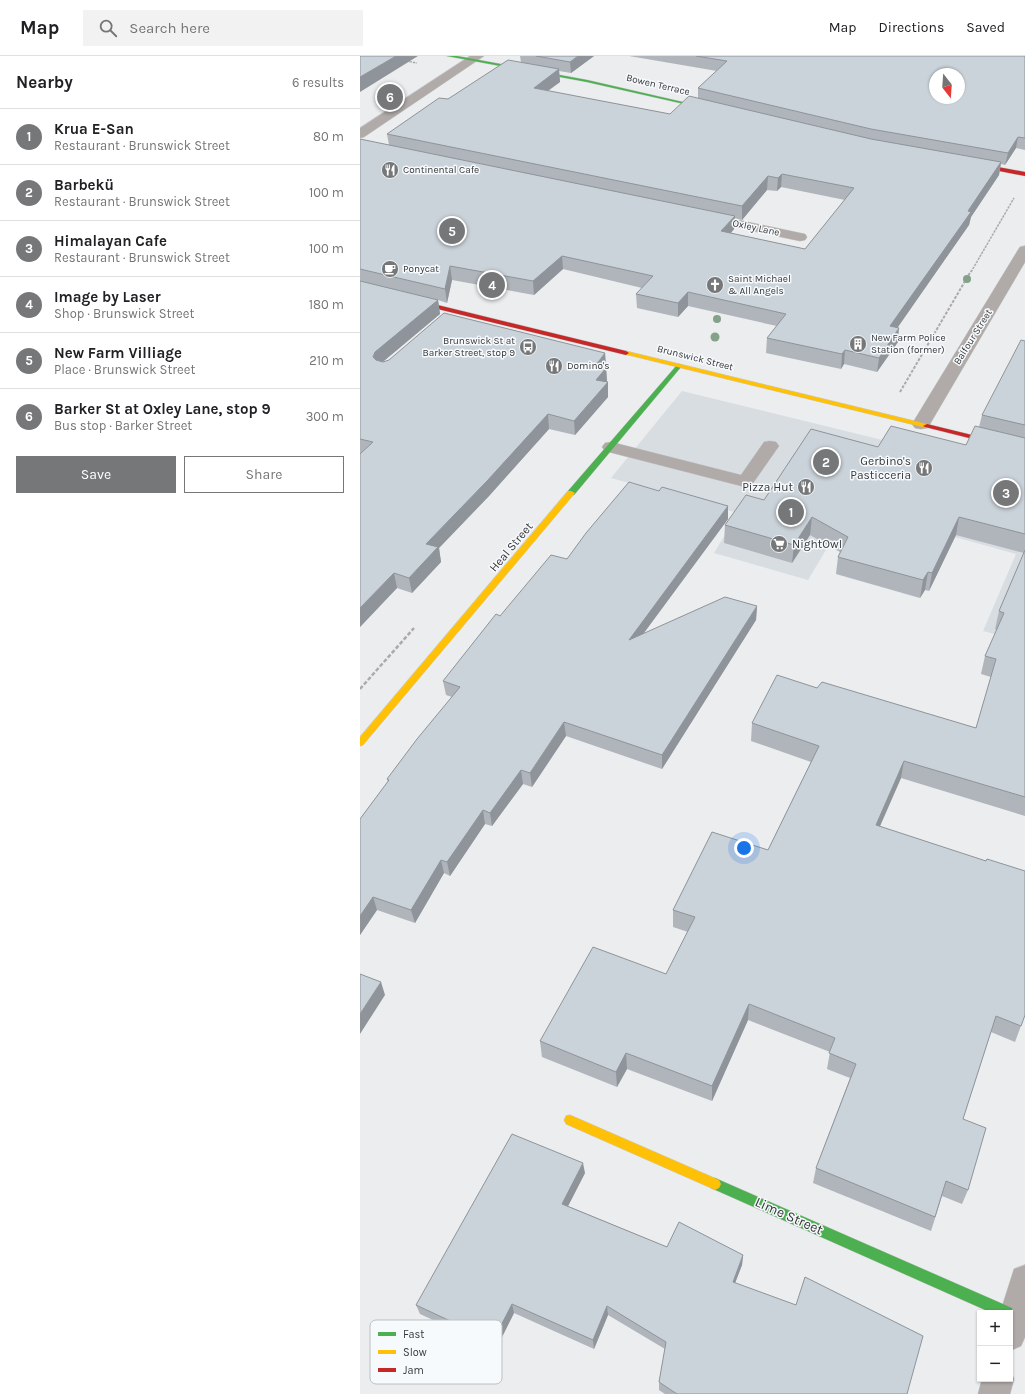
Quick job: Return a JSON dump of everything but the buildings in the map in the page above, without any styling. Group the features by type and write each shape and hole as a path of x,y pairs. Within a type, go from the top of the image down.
{"street":[{"name":"Bowen Terrace","path":"449,56 475,58 717,110"},
{"path":"362,142 475,58"},
{"path":"958,162 1025,174"},
{"name":"Oxley Lane","path":"691,214 800,237"},
{"name":"Balfour Street","path":"921,424 1025,250"},
{"name":"Brunswick Street","path":"360,288 448,316 679,366 1025,450"},
{"name":"Heal Street","path":"360,743 679,366"},
{"path":"611,447 745,482 770,446"},
{"name":"Lime Street","path":"570,1120 1014,1320"},
{"path":"1014,1320 1025,1280"},
{"path":"994,1394 997,1382"}],"path":[{"path":"402,60 417,63"},
{"path":"898,396 1014,198"}],"shaded area":[{"path":"682,391 1025,475 1025,642 983,631 1016,554 851,508 808,580 714,553 738,513 611,478"}],"traffic: fast":[{"path":"449,56 587,81 711,109"},
{"path":"571,493 679,366"},
{"path":"715,1184 1000,1310"}],"traffic: slow":[{"path":"626,353 927,426"},
{"path":"360,743 571,493"},
{"path":"570,1120 715,1184"}],"traffic: jam":[{"path":"971,164 1025,174"},
{"path":"360,288 626,353"},
{"path":"927,426 1025,450"}],"place":[{"name":"Barker St at Oxley Lane, stop 9","path":"390,97"},
{"name":"Continental Cafe","path":"390,170"},
{"name":"New Farm Villiage","path":"452,231"},
{"name":"Ponycat","path":"390,269"},
{"name":"Image by Laser","path":"492,285"},
{"name":"Saint Michael & All Angels","path":"715,285"},
{"name":"New Farm Police Station (former)","path":"858,344"},
{"name":"Brunswick St at Barker Street, stop 9","path":"528,347"},
{"name":"Domino's","path":"554,366"},
{"name":"Barbekü","path":"826,462"},
{"name":"Gerbino's Pasticceria","path":"924,468"},
{"name":"Pizza Hut","path":"806,487"},
{"name":"Himalayan Cafe","path":"1006,493"},
{"name":"Krua E-San","path":"791,512"},
{"name":"NightOwl","path":"779,544"}]}
